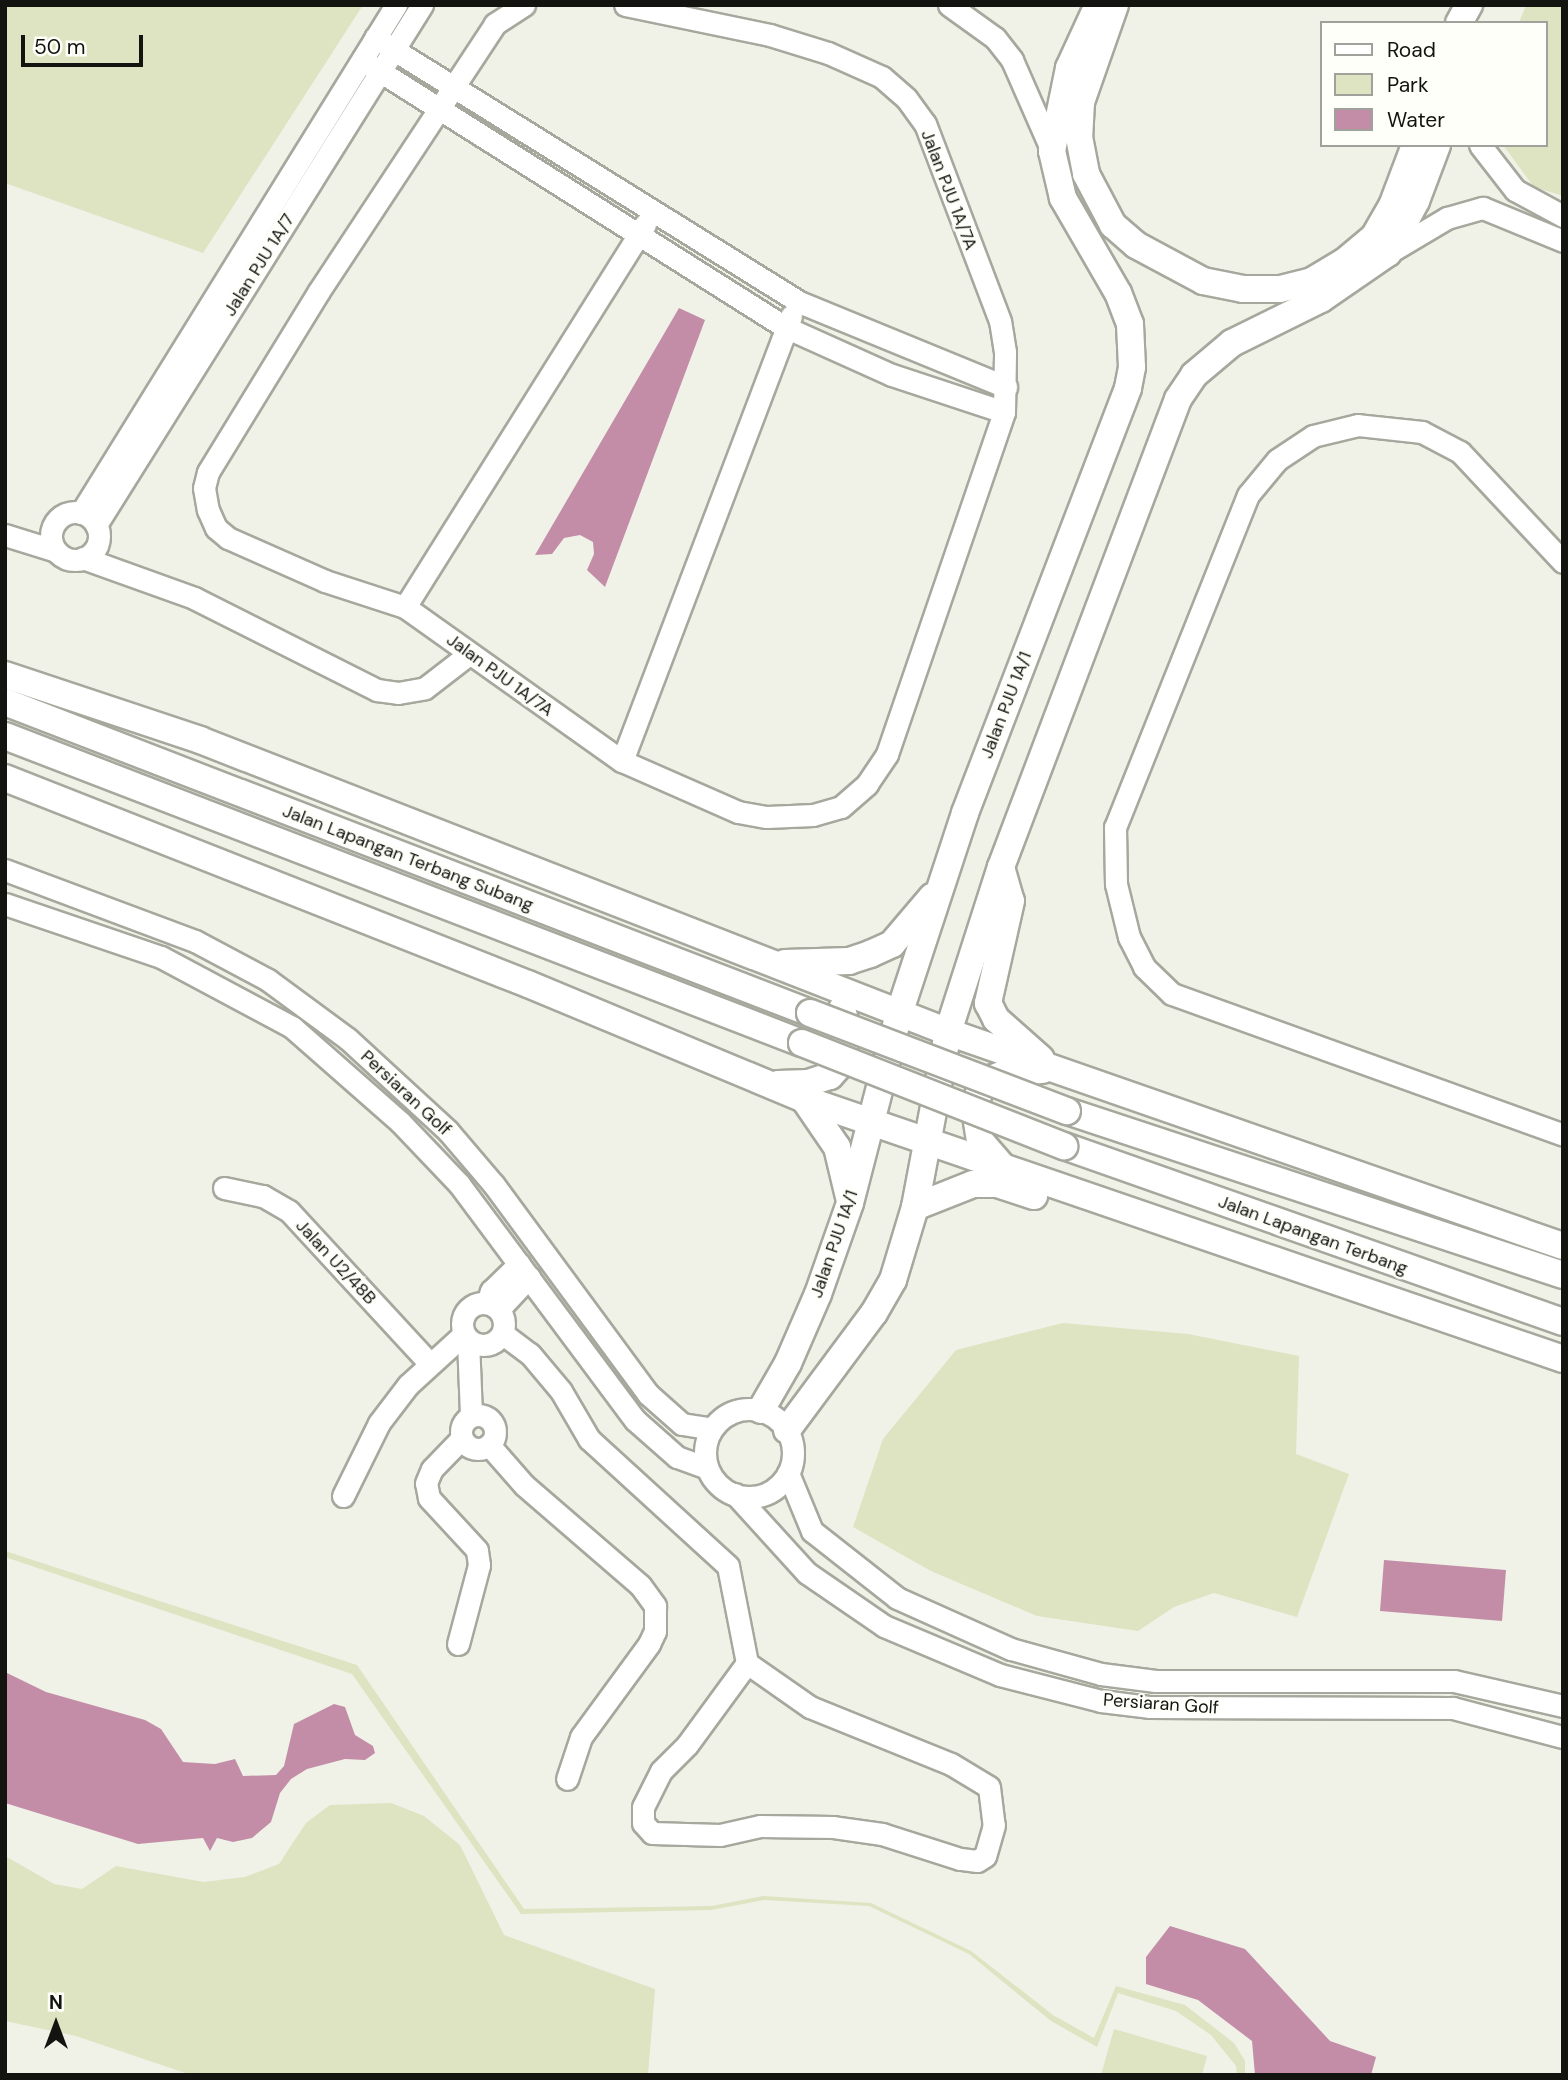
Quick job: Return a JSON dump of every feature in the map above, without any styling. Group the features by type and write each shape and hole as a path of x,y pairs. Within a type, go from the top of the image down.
{"main road":[{"name":"Jalan PJU 1A/1","path":"761,1410 788,1363 818,1294 850,1203 899,1014 942,884 1132,368 1132,338 1122,304 1063,198 1052,151 1069,68 1098,5"},
{"path":"1115,5 1081,102 1079,137 1086,174 1113,225 1136,245 1203,281 1243,289 1280,289 1312,281 1344,262 1374,237 1414,147"},
{"path":"1460,21 1469,5"},
{"path":"786,1430 874,1313 893,1280 915,1207 948,1032 1001,867 1178,399 1194,375 1232,343 1255,328 1321,299 1388,253 1416,201 1436,147"},
{"path":"5,675 200,740 948,1032 1563,1246"},
{"name":"Jalan Lapangan Terbang Subang","path":"5,702 1068,1111 1563,1275"},
{"name":"Jalan Lapangan Terbang Subang","path":"5,736 1064,1146"},
{"path":"5,778 804,1099 1557,1358"},
{"path":"1001,867 1011,901 988,1003 996,1019 1053,1069"},
{"path":"770,963 849,961 892,944 942,884"},
{"path":"771,1085 808,1083 830,1076 843,1057 848,1031 844,1010 807,977"},
{"path":"1003,1167 980,1141 975,1109 979,1092 988,1080 1004,1074 1053,1069"},
{"path":"804,1099 837,1147 850,1203"},
{"name":"Jalan Lapangan Terbang","path":"1064,1146 1563,1322"},
{"path":"915,1207 973,1184 997,1184 1180,1244 1226,1256 1264,1257"}],"street":[{"name":"Jalan PJU 1A/7","path":"89,519 396,5"},
{"name":"Jalan PJU 1A/7","path":"89,519 422,5"},
{"name":"Jalan PJU 1A/7A","path":"524,5 495,24 436,108 208,472 204,488 216,528 228,538 325,582 405,607 622,761 738,812 767,817 813,815 841,807 867,784 887,754 1004,412 1006,387 1000,321 925,124 906,98 882,77 828,53 770,35 625,5"},
{"path":"950,5 995,37 1012,60 1052,151"},
{"path":"376,38 799,302 1006,387"},
{"path":"362,60 785,327 892,375 1004,412"},
{"path":"1482,147 1515,190 1563,216"},
{"path":"1388,253 1447,218 1483,208 1563,241"},
{"path":"405,607 653,210"},
{"path":"622,761 785,327 799,302"},
{"path":"1563,562 1460,452 1422,432 1358,425 1313,436 1277,460 1248,495 1115,827 1116,884 1129,937 1144,967 1172,994 1563,1135"},
{"path":"71,512 89,519 96,547 83,558 73,560 5,533 55,523 71,512"},
{"path":"55,523 51,532 56,551"},
{"path":"83,558 194,598 377,690 398,693 425,688 469,654"},
{"name":"Persiaran Golf","path":"5,870 195,941 268,980 348,1039 448,1131 494,1185 648,1394 682,1424 712,1429"},
{"name":"Persiaran Golf","path":"5,904 162,957 292,1027 338,1065 459,1184 635,1420 677,1457 707,1468"},
{"path":"338,1065 343,1044 348,1039"},
{"name":"Jalan U2/48B","path":"224,1188 263,1196 289,1211 430,1364"},
{"path":"343,1496 379,1423 408,1385 430,1364 471,1340 494,1343 503,1334 505,1321 493,1306 491,1291 524,1271"},
{"path":"476,1415 471,1340 464,1314 474,1305 493,1306"},
{"path":"503,1334 530,1354 561,1391 589,1439 728,1566 747,1663 810,1707 980,1778 989,1787 994,1805 985,1856 977,1861 960,1859 882,1834 833,1827 760,1826 720,1835 652,1833 643,1824 643,1807 660,1772 687,1745 747,1663"},
{"path":"761,1410 786,1430 793,1459 788,1473 771,1491 747,1497 734,1494 713,1479 707,1468 704,1455 712,1429 733,1412 761,1410"},
{"path":"476,1415 461,1427 462,1438 474,1448 489,1445"},
{"path":"476,1415 491,1420 496,1430 489,1445"},
{"path":"458,1644 479,1565 477,1550 429,1498 426,1483 432,1469 462,1438"},
{"path":"489,1445 524,1485 640,1585 654,1606 655,1631 581,1737 567,1779"},
{"name":"Persiaran Golf","path":"788,1473 812,1531 854,1565 897,1598 1011,1649 1101,1674 1156,1681 1454,1681 1563,1706"},
{"name":"Persiaran Golf","path":"734,1494 807,1573 884,1626 1000,1675 1101,1701 1149,1706 1453,1708 1563,1737"}],"green space":[{"path":"5,5 363,5 203,253 5,183"},
{"path":"1526,5 1563,5 1563,196 1534,187 1504,147 1547,147 1547,21 1520,21"},
{"path":"1063,1323 1188,1334 1299,1356 1296,1454 1349,1474 1297,1617 1214,1593 1174,1607 1138,1631 1037,1616 931,1571 853,1527 883,1439 956,1350"},
{"path":"5,1551 357,1665 524,1909 712,1906 763,1896 871,1903 971,1951 1053,2015 1094,2038 1116,1986 1185,2005 1234,2043 1245,2061 1245,2075 1237,2075 1236,2066 1211,2035 1176,2011 1118,1993 1097,2047 1051,2021 969,1954 869,1906 764,1900 711,1910 521,1914 352,1674 5,1557"},
{"path":"391,1803 424,1816 460,1845 504,1935 655,1989 648,2075 191,2075 76,2036 5,2021 7,1857 54,1884 82,1889 116,1866 203,1882 245,1877 279,1864 306,1823 330,1805"},
{"path":"1114,2029 1207,2056 1202,2075 1101,2075"}],"water":[{"path":"679,308 705,320 605,587 587,570 594,554 593,542 580,535 564,538 552,554 535,555"},
{"path":"1384,1560 1506,1570 1502,1621 1380,1611"},
{"path":"5,1672 46,1692 145,1720 161,1729 183,1762 215,1764 235,1759 243,1776 276,1775 284,1766 294,1724 334,1704 345,1707 355,1735 373,1746 375,1753 365,1760 345,1759 307,1769 291,1779 280,1793 271,1822 252,1838 233,1842 217,1838 210,1851 203,1838 138,1844 5,1803"},
{"path":"1170,1926 1245,1949 1330,2041 1376,2057 1371,2075 1255,2075 1252,2041 1198,2000 1146,1984 1146,1957"}]}
